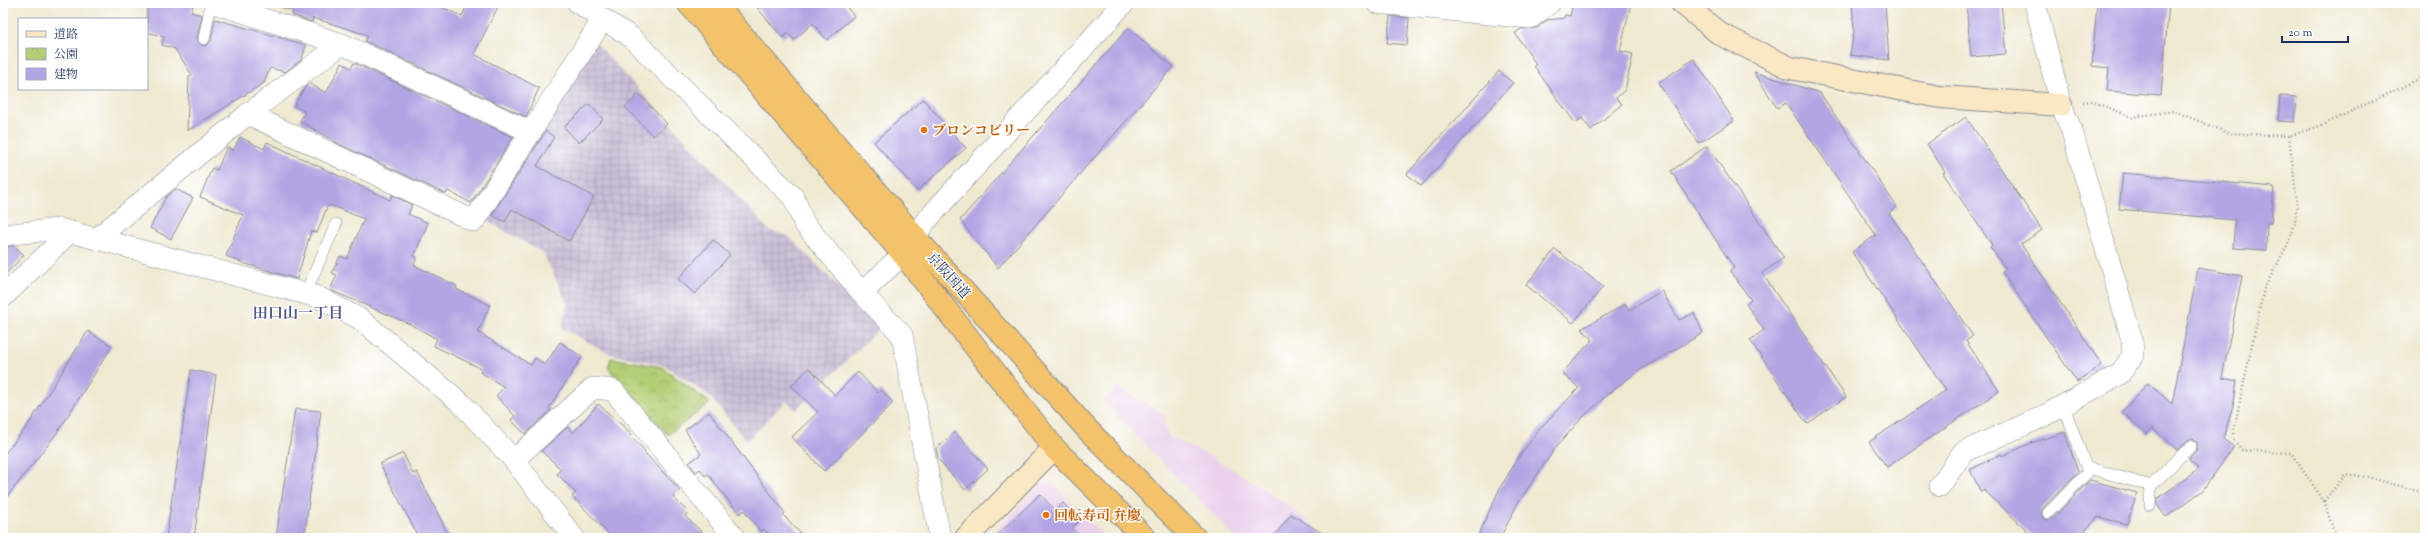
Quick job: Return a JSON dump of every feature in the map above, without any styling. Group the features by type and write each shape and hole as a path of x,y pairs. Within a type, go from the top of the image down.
{"highway":[{"name":"京阪国道","path":"688,3 909,245 1195,538"},
{"name":"京阪国道","path":"715,3 909,245 1054,448 1144,538"}],"street":[{"path":"214,3 342,44 531,132"},
{"path":"578,3 631,37 794,198 804,223 862,293 902,335 940,538"},
{"path":"862,293 909,245 925,222 1124,3"},
{"path":"1377,3 1530,18 1550,3"},
{"path":"1682,3 1720,34 1790,68 1940,97 2061,105"},
{"path":"1940,486 1963,452 2064,406 2120,374 2133,355 2132,340 2072,130 2061,105 2035,3"},
{"path":"248,114 474,221 603,19"},
{"path":"96,239 248,114 342,44"},
{"path":"3,235 59,229 318,297 360,319 461,403 514,460 574,538"},
{"path":"3,297 70,232"},
{"path":"514,460 593,388 613,390 735,538"},
{"path":"966,538 1054,448"}],"lane":[{"path":"204,39 211,3"},
{"path":"304,294 336,224"},
{"path":"2064,406 2086,467 2151,486"},
{"path":"2150,505 2151,486 2190,446"},
{"path":"2048,514 2092,468"}],"path":[{"path":"2061,105 2091,101 2132,116 2174,111 2228,133 2289,136 2323,125 2425,76"},
{"path":"2289,136 2297,202 2296,222 2290,240 2264,289 2232,438 2242,450 2291,453 2324,501 2336,538"},
{"path":"2324,501 2346,474 2367,477 2425,493"}],"shaded area":[{"path":"595,42 770,231 788,236 880,328 796,410 786,401 747,441 709,396 664,365 610,354 562,328 567,302 543,253 484,219"},
{"path":"1117,387 1167,416 1163,420 1169,437 1198,450 1234,470 1292,508 1329,538 1236,538 1103,401"},
{"name":"回転寿司 弁慶","path":"1042,483 1052,483 1105,538 988,538"}],"green space":[{"path":"611,358 662,367 710,403 668,435 608,368"}],"building":[{"path":"147,3 194,3 191,12 202,15 197,38 202,46 207,45 211,41 215,19 306,45 302,59 285,72 270,68 264,83 187,131 189,77 192,75 175,49 162,45 164,37 148,32"},
{"path":"280,3 432,3 462,16 468,3 500,3 474,54 539,88 526,117 365,41 368,35 313,18 312,22 292,15 293,11 279,7"},
{"path":"753,3 843,3 854,16 827,40 813,23 794,40 788,33 783,38"},
{"path":"1573,3 1631,3 1620,51 1633,54 1625,90 1616,98 1622,104 1591,130 1582,118 1575,123 1534,66 1536,64 1515,33 1521,29 1537,28 1547,20 1564,18 1565,15 1570,16"},
{"path":"1852,3 1885,3 1889,60 1850,55 1854,30"},
{"path":"1966,3 2001,3 2006,54 1971,57"},
{"path":"2097,3 2169,3 2161,95 2107,91 2109,68 2092,66"},
{"path":"1390,16 1409,18 1407,45 1387,43"},
{"path":"1128,28 1173,67 998,268 960,220"},
{"path":"1694,59 1734,121 1699,143 1658,83"},
{"path":"342,63 351,68 354,63 513,137 471,203 448,191 446,194 339,144 300,121 305,112 294,106 305,87 309,83 326,93"},
{"path":"1499,71 1513,83 1421,186 1407,174"},
{"path":"1754,72 1820,93 1897,207 1889,213 1973,336 1966,341 1999,391 1887,467 1869,442 1946,390 1852,252 1876,235 1786,103 1777,108"},
{"path":"639,94 667,124 653,136 625,107"},
{"path":"2280,96 2297,97 2295,122 2278,121"},
{"path":"923,99 966,148 917,191 874,142"},
{"path":"589,104 603,119 579,143 564,127"},
{"path":"1966,117 2042,230 2021,244 2102,365 2077,382 2002,272 2006,269 1990,247 1992,245 1943,173 1945,172 1927,144"},
{"path":"546,131 554,137 537,166 594,197 569,241 512,209 505,222 492,215"},
{"path":"240,137 264,149 267,142 390,200 392,195 412,205 408,214 428,223 414,256 417,257 414,265 457,286 456,289 490,305 478,332 531,365 535,358 545,365 560,342 582,357 549,408 551,410 525,434 511,420 515,416 496,396 504,387 480,372 482,369 434,346 437,339 410,324 330,290 337,275 332,273 340,256 347,259 364,219 330,205 327,207 317,233 311,231 297,279 246,264 226,256 243,215 200,197 212,168 217,170 227,147 233,151"},
{"path":"1707,146 1784,258 1762,273 1846,397 1807,424 1750,340 1764,330 1746,304 1751,300 1730,271 1734,268 1671,171"},
{"path":"2123,173 2274,187 2271,223 2267,223 2266,250 2233,248 2235,220 2119,209"},
{"path":"176,189 193,198 171,239 150,228 166,197"},
{"path":"713,240 730,255 695,294 678,279"},
{"path":"15,246 24,255 3,277 3,247"},
{"path":"1555,249 1603,287 1573,323 1526,285"},
{"path":"2198,268 2242,276 2222,378 2237,381 2234,402 2223,439 2234,447 2202,491 2166,517 2157,505 2157,499 2199,469 2188,459 2196,451 2198,444 2193,439 2189,439 2177,450 2152,428 2147,434 2122,412 2148,383 2172,404"},
{"path":"1662,291 1679,320 1694,313 1703,333 1638,371 1608,394 1581,419 1556,447 1518,503 1500,538 1477,538 1500,488 1519,457 1540,428 1579,388 1562,373 1593,339 1581,329 1626,304 1629,310"},
{"path":"88,331 112,346 57,433 3,502 3,456 30,422"},
{"path":"809,368 835,395 858,372 878,393 881,390 893,403 824,471 792,437 818,412 791,386"},
{"path":"191,370 216,375 194,538 166,538"},
{"path":"598,404 631,433 630,435 645,451 644,452 680,490 673,497 688,512 685,516 708,538 613,538 572,496 576,493 557,474 561,469 541,451 568,427 573,433"},
{"path":"295,409 321,411 304,538 276,538"},
{"path":"709,412 785,513 783,515 805,538 773,538 764,529 761,532 744,510 739,514 708,474 705,476 700,469 696,472 689,463 701,454 685,430"},
{"path":"955,432 988,469 965,490 938,459 936,448"},
{"path":"2065,432 2078,472 2043,508 2041,512 2043,518 2047,520 2053,518 2090,480 2137,493 2127,524 2098,517 2078,538 2035,538 1984,490 1981,492 1970,470 2001,454 2002,456 2031,443"},
{"path":"403,453 413,474 417,472 450,538 419,538 380,464"},
{"name":"回転寿司 弁慶","path":"1040,494 1055,510 1063,503 1079,521 1072,528 1082,538 994,538"},
{"path":"1291,514 1330,538 1273,538"}],"place":[{"name":"ブロンコビリー","path":"924,130"},
{"name":"回転寿司 弁慶","path":"1046,515"}],"district":[{"name":"田口山一丁目","path":"298,313"}]}
